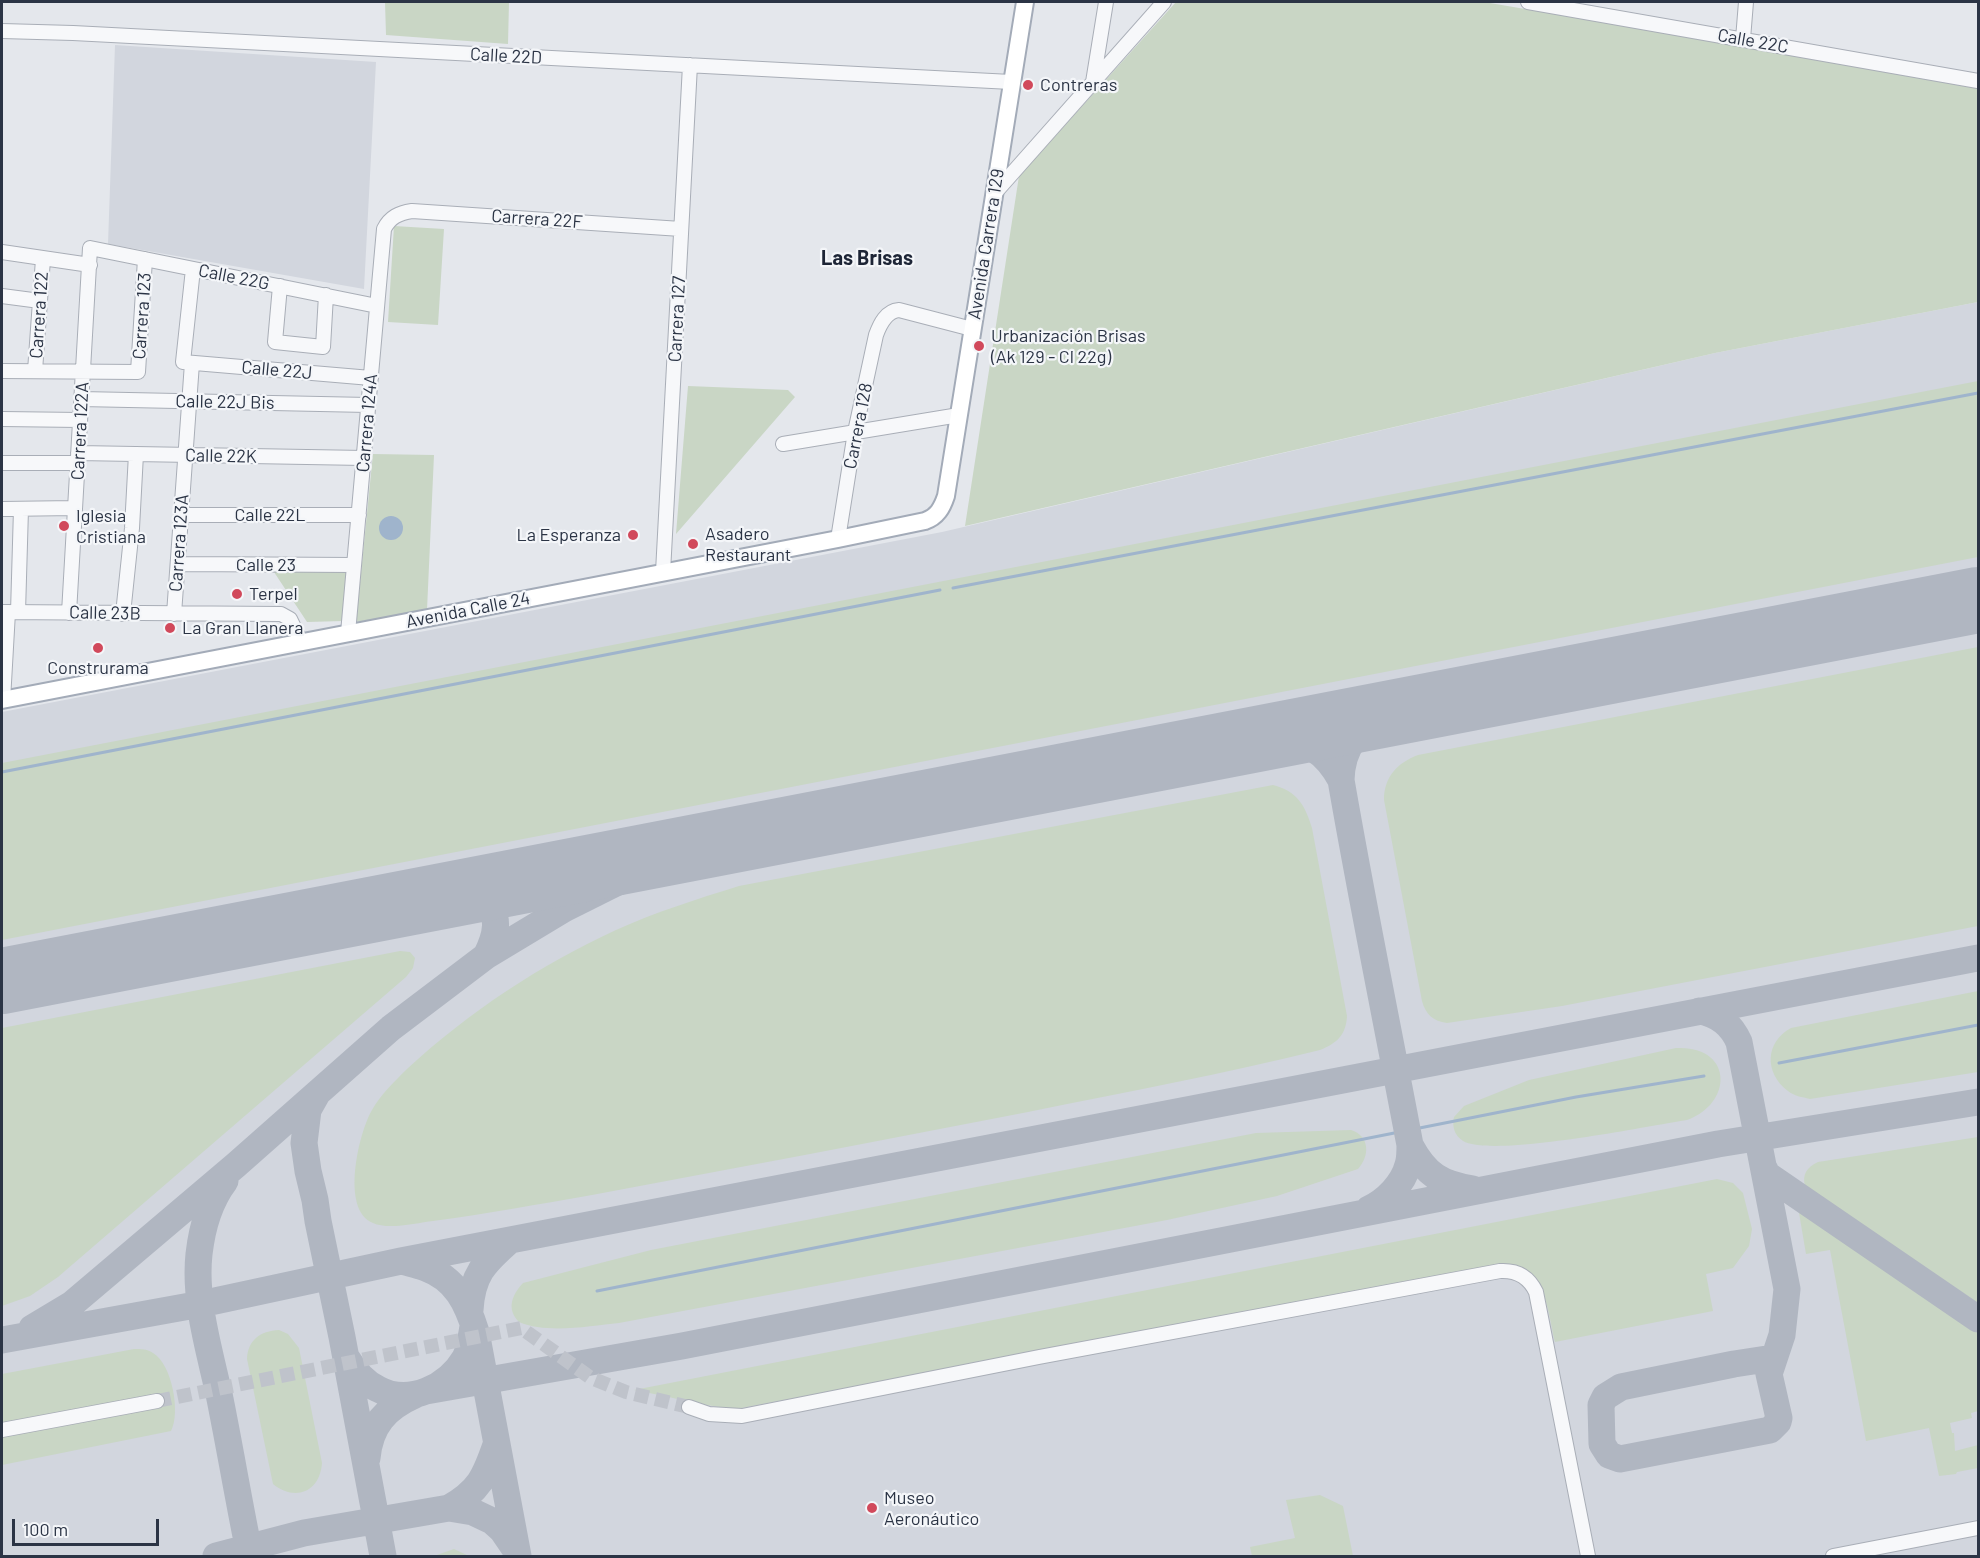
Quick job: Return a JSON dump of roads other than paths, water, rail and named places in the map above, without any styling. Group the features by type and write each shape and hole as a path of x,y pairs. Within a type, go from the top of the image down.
{"main road":[{"name":"Avenida Carrera 129","path":"933,518 941,509 946,496 1025,2"},
{"name":"Avenida Calle 24","path":"2,700 838,539 933,518"}],"street":[{"path":"1093,82 1106,2"},
{"path":"993,195 1164,2"},
{"name":"Calle 22C","path":"1528,2 1978,81"},
{"path":"1743,39 1746,2"},
{"name":"Calle 22D","path":"2,31 1011,82"},
{"name":"Carrera 127","path":"663,572 690,66"},
{"name":"Carrera 22F","path":"393,216 412,211 681,229"},
{"name":"Carrera 124A","path":"348,633 384,229 393,216"},
{"name":"Calle 22G","path":"90,249 377,306"},
{"name":"Carrera 122A","path":"69,613 90,249"},
{"path":"2,252 90,265"},
{"name":"Carrera 122","path":"35,371 43,259"},
{"name":"Carrera 123","path":"83,372 138,372 145,259"},
{"name":"Carrera 123A","path":"174,614 189,402 188,363 194,269"},
{"path":"280,286 275,342 323,347 326,295"},
{"path":"2,296 40,302"},
{"name":"Carrera 128","path":"838,539 855,432 876,334 886,316 898,310 972,329"},
{"name":"Calle 22J","path":"188,363 371,378"},
{"path":"2,371 83,372"},
{"name":"Calle 22J Bis","path":"81,399 368,405"},
{"path":"783,444 959,415"},
{"path":"2,419 80,420"},
{"path":"123,614 132,528 136,454"},
{"name":"Calle 22K","path":"2,463 136,454 364,458"},
{"path":"2,509 75,508"},
{"path":"2,700 21,509"},
{"name":"Calle 22L","path":"181,515 359,515"},
{"name":"Calle 23","path":"178,564 354,565"},
{"name":"Calle 23B","path":"9,612 281,614 290,620 301,642"},
{"path":"689,1407 710,1414 742,1416 1241,1319 1500,1271 1514,1271 1525,1276 1536,1292 1588,1557"},
{"path":"2,1430 157,1401"},
{"path":"1833,1557 1978,1528"}],"water":[{"path":"391,516 399,520 403,528 399,536 391,540 383,536 379,528 383,520"}],"waterway":[{"path":"953,588 1978,393"},
{"path":"2,772 940,590"},
{"path":"1779,1063 1978,1025"},
{"path":"597,1291 1576,1097 1704,1076"}],"tunnel":[{"path":"157,1401 521,1328 591,1378 626,1392 689,1407"}],"place":[{"name":"Contreras","path":"1028,85"},
{"name":"Urbanización Brisas (Ak 129 - Cl 22g)","path":"979,346"},
{"name":"Iglesia Cristiana","path":"64,526"},
{"name":"La Esperanza","path":"633,535"},
{"name":"Asadero Restaurant","path":"693,544"},
{"name":"Terpel","path":"237,594"},
{"name":"La Gran Llanera","path":"170,628"},
{"name":"Construrama","path":"98,648"},
{"name":"Museo Aeronáutico","path":"872,1508"}],"district":[{"name":"Las Brisas","path":"867,258"}]}
